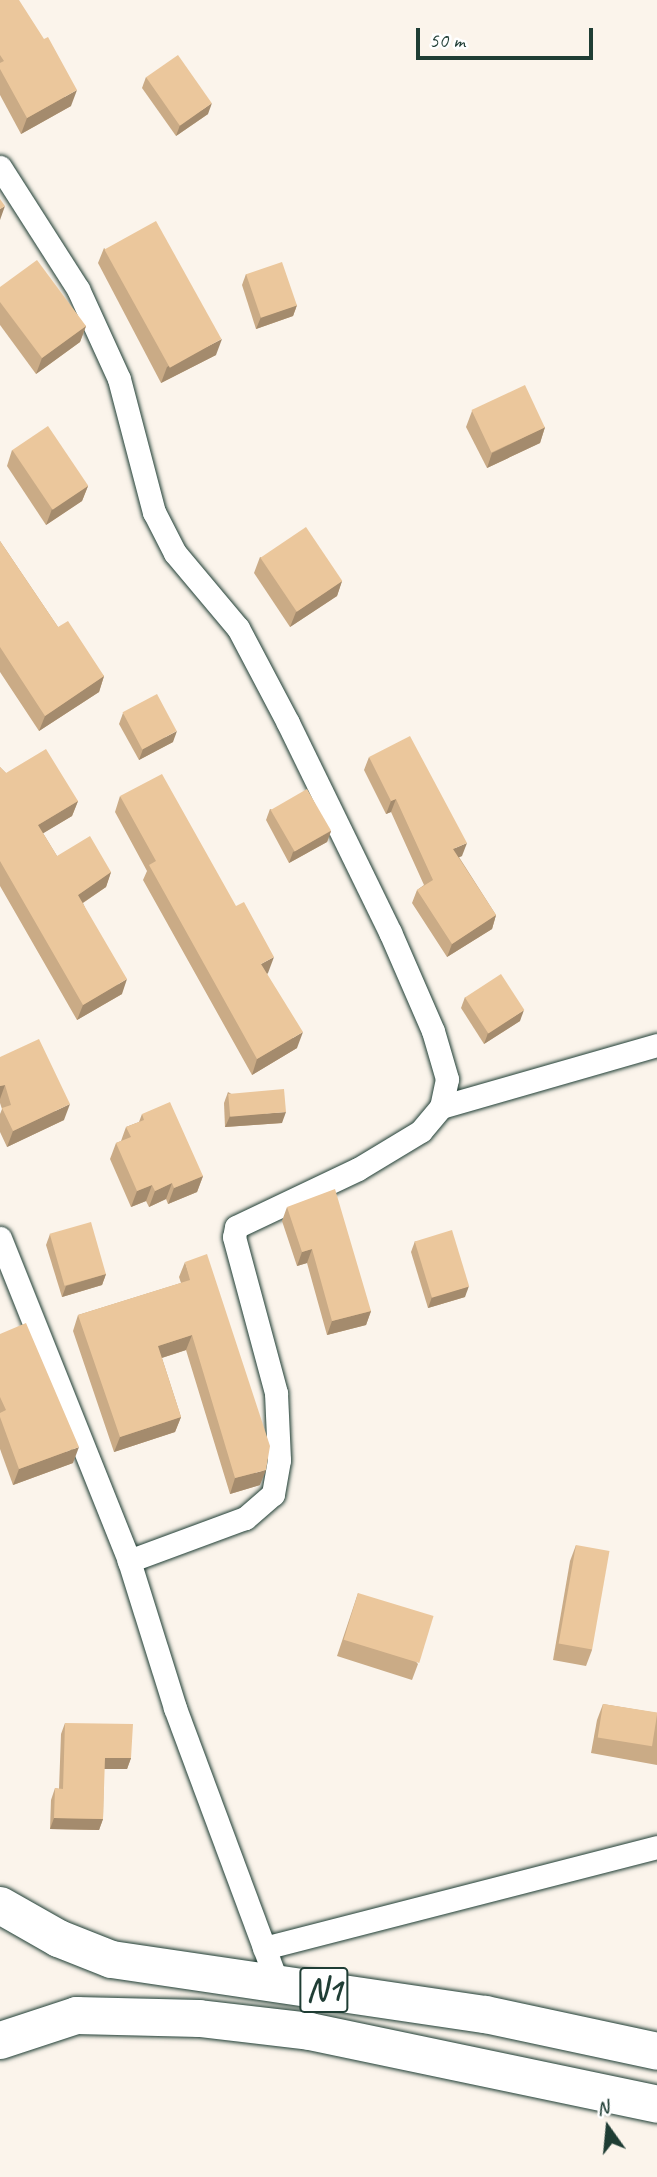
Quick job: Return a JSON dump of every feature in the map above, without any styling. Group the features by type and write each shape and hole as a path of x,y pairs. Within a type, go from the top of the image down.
{"main road":[{"name":"N1","path":"0,1905 58,1938 111,1959 485,2014 657,2051"},
{"name":"N1","path":"0,2040 76,2015 199,2018 309,2031 657,2104"}],"street":[{"path":"0,167 78,289 119,379 139,441 154,512 175,554 238,628 390,932 433,1031 447,1079 440,1107 421,1131 358,1169 236,1227 234,1237 276,1393 279,1460 273,1494 245,1518 129,1561"},
{"path":"440,1107 657,1045"},
{"path":"0,1238 10,1299 129,1561 175,1708 278,1985"},
{"path":"264,1948 657,1847"}],"building":[{"path":"0,0 19,0 44,39 48,37 77,90 27,118 0,69 0,63 4,61 0,55"},
{"path":"178,55 212,103 180,126 146,77"},
{"path":"156,221 221,339 170,368 104,250"},
{"path":"37,260 86,326 42,358 0,302 0,287"},
{"path":"282,262 297,305 261,318 246,274"},
{"path":"525,385 545,428 491,453 472,410"},
{"path":"48,426 88,486 53,510 12,450"},
{"path":"306,527 342,581 297,612 260,558"},
{"path":"0,541 58,627 68,621 104,676 45,716 0,647"},
{"path":"157,694 177,731 142,749 123,712"},
{"path":"410,736 467,843 453,849 496,915 452,944 417,890 433,880 396,799 391,801 369,757"},
{"path":"46,749 78,801 38,825 57,856 90,836 111,872 78,895 127,979 83,1005 0,861 0,767 6,773"},
{"path":"162,774 236,906 244,902 274,957 261,964 303,1032 257,1059 149,865 156,861 120,796"},
{"path":"307,789 331,831 295,852 271,810"},
{"path":"501,974 524,1010 488,1033 465,997"},
{"path":"39,1039 70,1104 13,1131 2,1108 11,1105 5,1085 0,1086 0,1057"},
{"path":"284,1089 286,1112 230,1117 228,1094"},
{"path":"170,1102 203,1176 174,1188 172,1183 155,1191 152,1185 137,1191 116,1143 131,1137 126,1127 144,1120 142,1114"},
{"path":"335,1189 371,1311 332,1321 312,1249 302,1252 287,1207"},
{"path":"91,1222 106,1274 65,1286 50,1234"},
{"path":"452,1230 469,1286 432,1298 415,1241"},
{"path":"207,1254 270,1446 266,1470 235,1478 192,1335 158,1346 181,1417 120,1437 78,1315 190,1280 185,1262"},
{"path":"26,1323 79,1447 19,1469 0,1417 0,1413 6,1410 0,1397 0,1334"},
{"path":"576,1545 609,1551 592,1649 559,1643"},
{"path":"358,1593 434,1616 419,1663 344,1640"},
{"path":"603,1704 657,1713 652,1746 598,1738"},
{"path":"65,1723 133,1724 131,1758 105,1758 103,1819 54,1818 55,1788 63,1789"}]}
